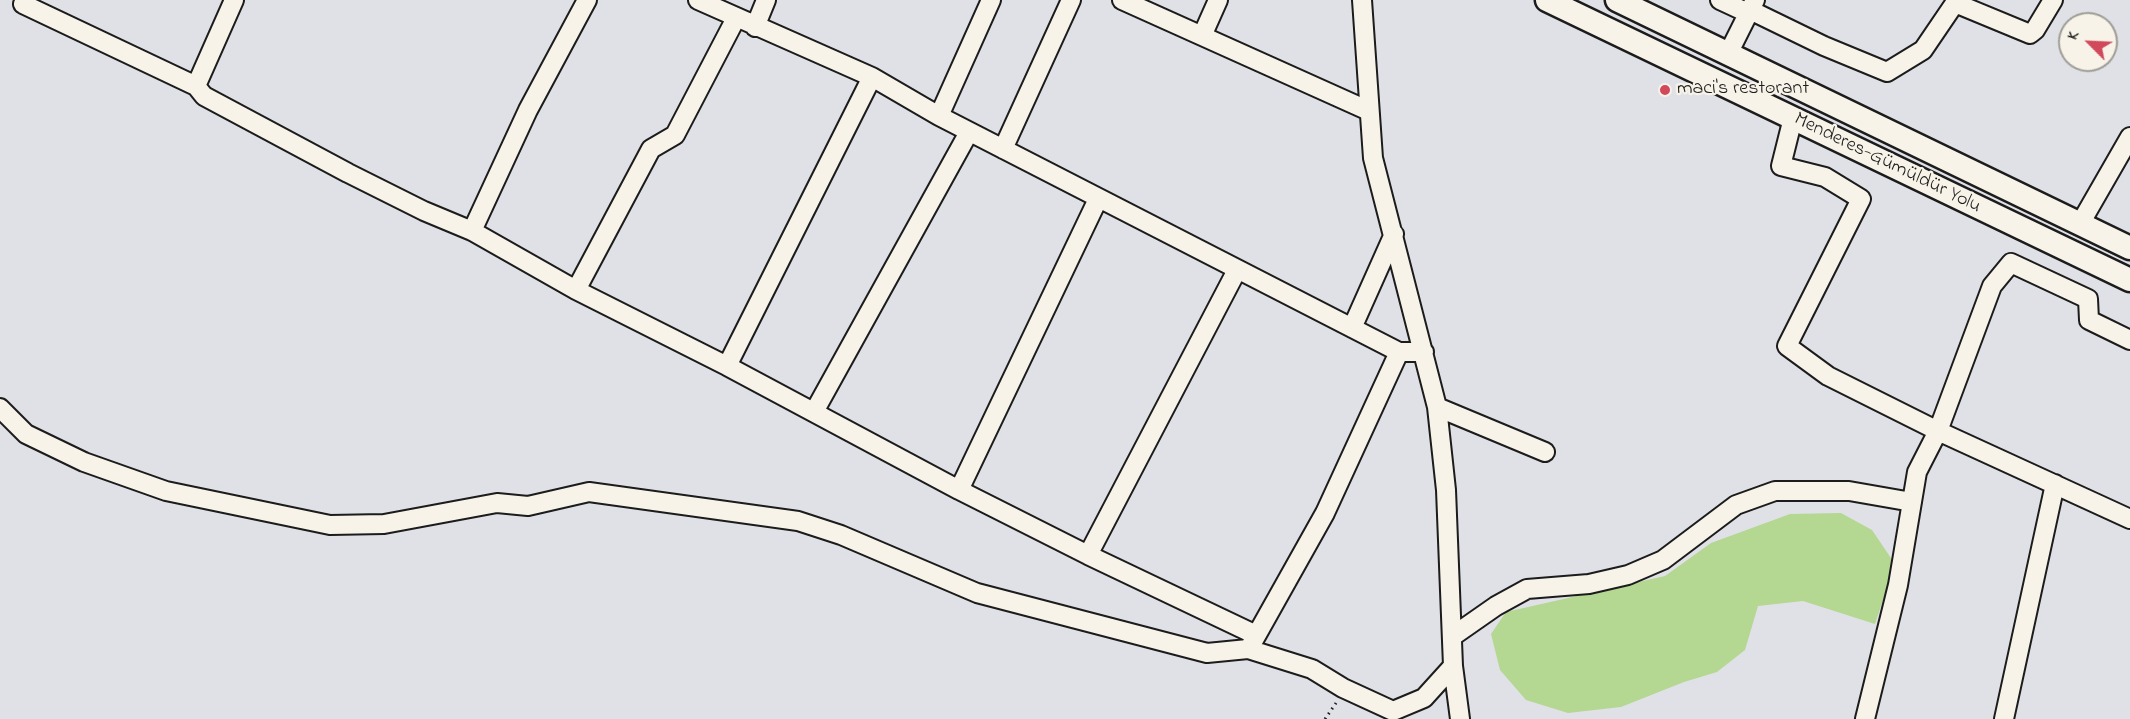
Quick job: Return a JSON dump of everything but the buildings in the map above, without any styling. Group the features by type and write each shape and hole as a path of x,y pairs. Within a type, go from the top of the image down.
{"main road":[{"name":"Menderes-Gümüldür Yolu","path":"1547,0 2130,280"},
{"name":"Menderes-Gümüldür Yolu","path":"1617,0 2130,248"}],"street":[{"path":"25,0 23,4 196,86 204,96 348,173 424,211 472,231 576,290 727,366 959,490 1252,642 1312,669 1343,688 1412,719"},
{"path":"196,86 234,0"},
{"path":"472,231 528,110 587,0"},
{"path":"698,0 872,77 969,132 1399,352 1424,352"},
{"path":"755,27 766,0"},
{"path":"939,116 991,0"},
{"path":"1003,149 1071,0"},
{"path":"1122,0 1369,111"},
{"path":"1202,36 1218,0"},
{"path":"1362,0 1373,158 1437,407 1446,490 1453,666 1460,719"},
{"path":"1720,0 1751,8 1824,46 1887,72 1923,50 1956,1 2030,34 2035,30 2053,0"},
{"path":"1728,54 1751,8"},
{"path":"576,290 651,149 675,135 736,18"},
{"path":"727,366 872,77"},
{"path":"1793,118 1781,165 1825,177 1861,199 1787,346 1827,376 1938,431 2130,519"},
{"path":"814,412 969,132"},
{"path":"2080,224 2130,137"},
{"path":"959,490 1098,199"},
{"path":"1352,328 1394,234"},
{"path":"1865,719 1898,585 1917,472 1938,431 1992,286 2011,263 2088,299 2089,320 2130,340"},
{"path":"1088,555 1237,270"},
{"path":"0,408 26,434 84,462 166,491 330,525 384,524 497,502 528,506 589,492 798,521 841,535 976,593 1208,653 1252,642 1325,513 1399,352"},
{"path":"1437,407 1545,452"},
{"path":"2004,719 2055,484"},
{"path":"1453,636 1496,606 1527,589 1589,584 1628,574 1663,560 1736,505 1775,491 1849,491 1912,501"},
{"path":"1394,711 1424,698 1453,666"}],"green space":[{"path":"1841,513 1872,530 1895,564 1875,624 1803,601 1758,606 1745,650 1717,672 1684,682 1621,707 1568,713 1526,700 1500,670 1491,634 1506,612 1665,576 1711,543 1790,514"}],"place":[{"name":"maci's restorant","path":"1665,90"}]}
